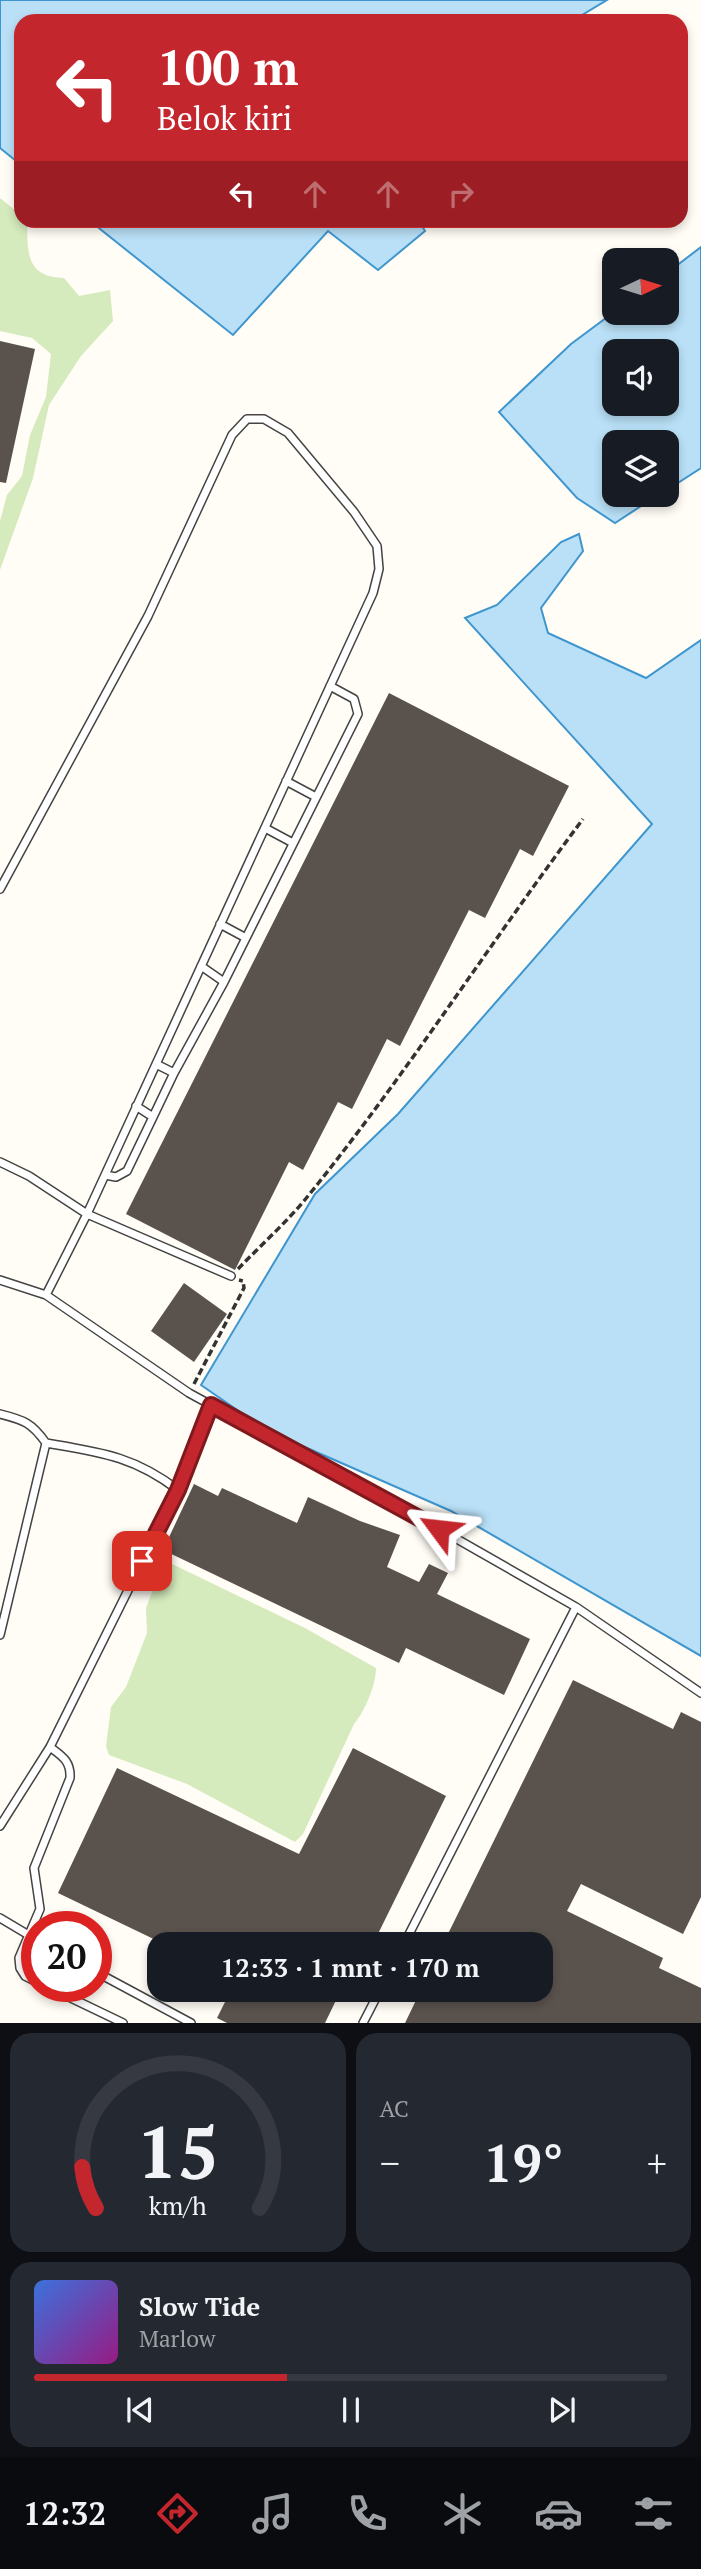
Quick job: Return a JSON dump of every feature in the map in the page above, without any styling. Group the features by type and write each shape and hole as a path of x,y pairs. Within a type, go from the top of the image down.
{"lane":[{"path":"0,889 148,615 232,435 247,419 264,419 288,433 354,512 377,547 379,569 373,593 87,1214 46,1295"},
{"path":"105,1175 116,1177 127,1171 174,1073 224,982 358,714 354,699 330,686"},
{"path":"286,782 316,797"},
{"path":"265,828 293,843"},
{"path":"220,924 246,938"},
{"path":"201,966 224,982"},
{"path":"156,1064 174,1073"},
{"path":"136,1106 152,1117"},
{"path":"0,1162 29,1176 87,1214 232,1276"},
{"path":"0,1280 46,1295 189,1393 371,1490 576,1607 701,1693"},
{"path":"0,1826 50,1747 178,1490 211,1405"},
{"path":"0,1414 35,1427 46,1443 109,1454 154,1472 178,1490"},
{"path":"0,1635 46,1443"},
{"path":"410,1932 576,1607"},
{"path":"39,1911 34,1868 70,1778 71,1769 68,1761 50,1747"},
{"path":"0,1918 21,1931"},
{"path":"112,1981 191,2023"},
{"path":"79,2002 123,2023"},
{"path":"363,2023 374,2002"}],"path":[{"path":"189,1393 244,1288 243,1281 232,1276 306,1198 388,1091 513,912 583,819"}],"green space":[{"path":"0,198 14,209 14,228 27,228 29,252 35,268 51,277 64,278 79,296 110,290 113,321 81,356 49,405 33,478 0,570 0,521 7,495 22,476 30,435 46,397 51,354 32,338 0,331"},
{"path":"170,1563 305,1628 376,1668 366,1705 354,1724 303,1834 295,1842 187,1784 109,1755 106,1746 111,1707 126,1687 147,1633 146,1608 162,1570"}],"water":[{"path":"0,0 607,0 584,14 14,14 14,159 0,148"},
{"path":"99,228 423,228 425,231 378,270 328,231 233,335"},
{"path":"701,247 701,468 679,482 679,430 602,430 602,507 640,507 615,523 577,498 499,412 571,344 602,321 602,326 679,326 679,264"},
{"path":"579,534 583,551 541,608 548,633 646,678 701,640 701,1656 451,1511 266,1430 201,1385 315,1194 398,1114 652,824 465,618 497,605 561,542"}],"building":[{"path":"0,341 35,349 6,483 0,482"},
{"path":"389,693 569,786 533,856 520,849 485,918 469,910 400,1046 387,1039 352,1109 338,1102 303,1170 289,1162 235,1270 126,1214"},
{"path":"184,1283 227,1314 194,1362 151,1331"},
{"path":"194,1484 218,1496 222,1488 297,1523 308,1497 360,1521 400,1535 387,1567 419,1582 429,1564 448,1573 437,1594 530,1639 504,1695 406,1648 399,1663 163,1550"},
{"path":"573,1680 673,1729 681,1712 701,1722 701,1897 683,1934 581,1884 567,1911 663,1958 659,1968 701,1988 701,2023 405,2023 415,2002 553,2002 553,1932 449,1932"},
{"path":"353,1748 446,1796 379,1932 147,1932 147,1936 112,1919 112,1911 95,1911 58,1893 117,1768 299,1854"},
{"path":"225,2002 335,2002 325,2023 227,2023 217,2018"}],"route":[{"path":"142,1561 178,1490 211,1405 439,1529"}]}
